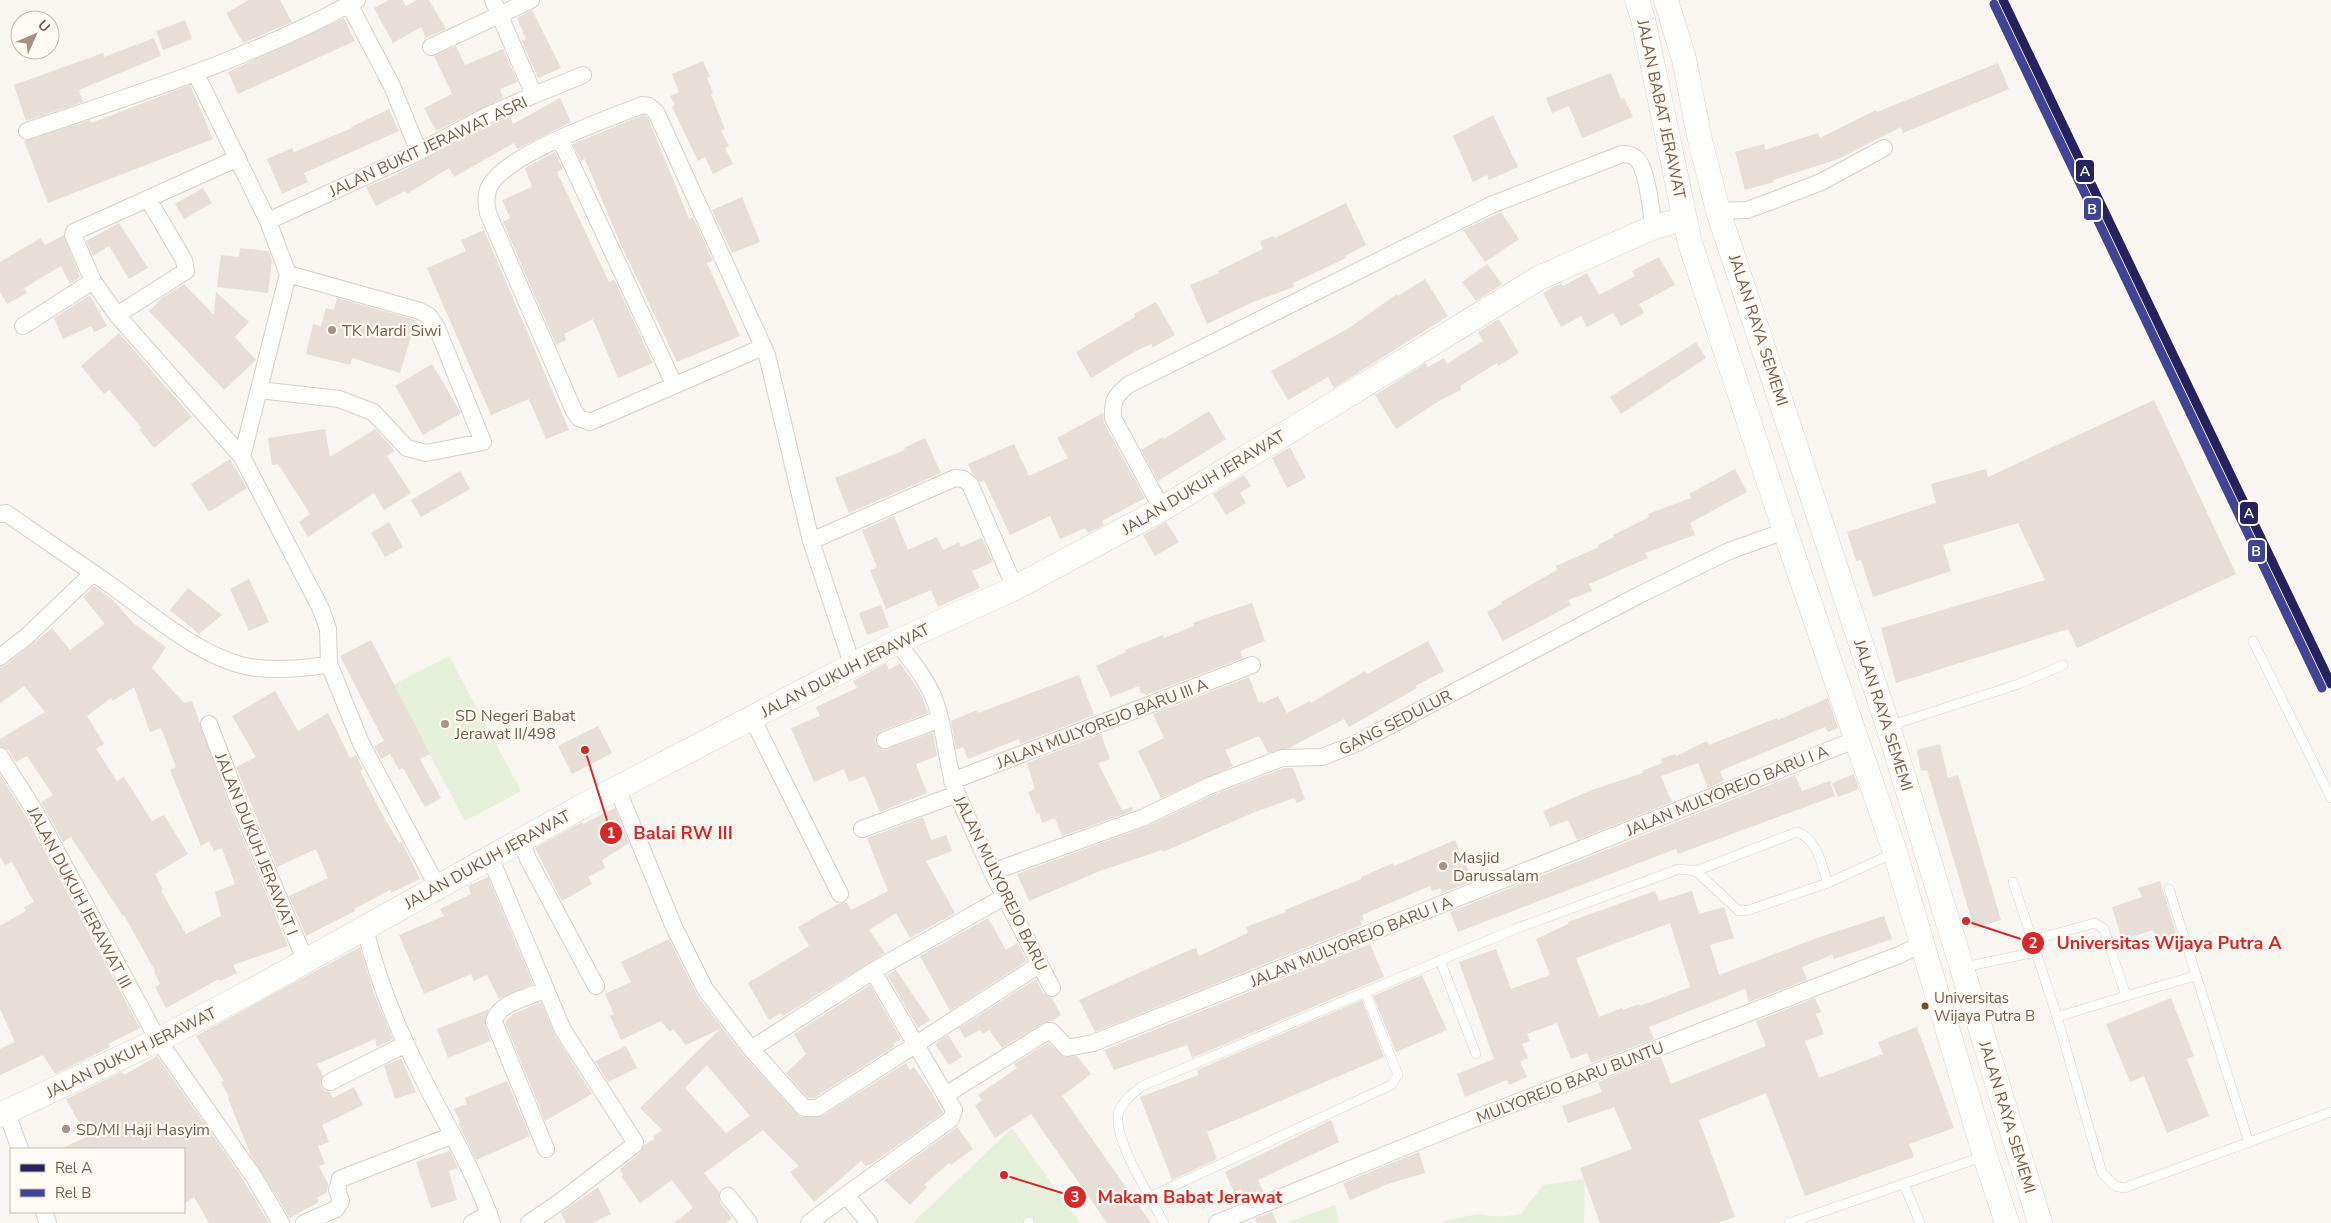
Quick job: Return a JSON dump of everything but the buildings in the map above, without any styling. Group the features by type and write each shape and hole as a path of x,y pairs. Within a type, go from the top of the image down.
{"main road":[{"name":"JALAN BABAT JERAWAT","path":"1637,0 1646,28 1665,224"},
{"name":"JALAN BABAT JERAWAT","path":"1666,0 1684,59 1700,140 1718,211"},
{"name":"JALAN RAYA SEMEMI","path":"1718,211 1888,726 2040,1223"},
{"name":"JALAN DUKUH JERAWAT","path":"3,1114 158,1040 306,962 521,839 751,716 897,642 1015,588 1162,508 1540,278 1665,224"},
{"name":"JALAN RAYA SEMEMI","path":"1665,224 1690,243 1772,535 1895,852 1912,949 1977,1159 2007,1223"},
{"path":"1977,1159 2015,1145"}],"street":[{"path":"432,47 497,7 531,0"},
{"path":"27,130 196,74 353,2 392,86 419,152"},
{"name":"JALAN BUKIT JERAWAT ASRI","path":"268,221 419,152 486,116 534,96 497,7"},
{"path":"196,74 268,221 288,274 242,457"},
{"path":"534,96 583,75"},
{"path":"763,347 590,422 578,418 488,213 486,195 490,186 507,167 560,139 642,105 648,106 656,112 763,347 771,368 811,541 852,664"},
{"path":"560,139 674,384"},
{"path":"1718,211 1747,210 1772,201 1821,182 1884,148"},
{"path":"1162,508 1113,418 1112,404 1119,393 1128,385 1491,205 1622,154 1633,156 1639,161 1648,191 1665,224"},
{"path":"238,158 74,232 74,238 93,282 117,316 242,457 320,609 328,629 329,664 361,743 437,886"},
{"path":"117,316 186,271 184,260 148,199"},
{"path":"259,390 339,399 348,402 373,412 406,448 426,453 483,442 437,328 429,316 420,311 288,274"},
{"path":"23,326 93,282"},
{"path":"811,541 955,478 963,479 970,484 1015,588"},
{"path":"0,514 6,513 109,584 156,620 220,657 246,667 309,668 329,664"},
{"name":"GANG SEDULUR","path":"992,872 1142,818 1209,786 1282,758 1322,757 1355,744 1639,595 1729,551 1772,535"},
{"path":"0,657 26,637 92,574"},
{"name":"JALAN MULYOREJO BARU","path":"897,642 926,682 936,703 955,787 1004,897 1052,988"},
{"name":"JALAN MULYOREJO BARU III A","path":"862,828 955,787 1252,665"},
{"path":"751,716 840,894"},
{"path":"886,740 940,719"},
{"name":"JALAN DUKUH JERAWAT I","path":"209,724 241,808 306,962"},
{"name":"JALAN MULYOREJO BARU I A","path":"947,1094 1048,1031 1051,1031 1067,1048 1093,1043 1829,748 1851,741"},
{"name":"JALAN DUKUH JERAWAT III","path":"0,756 36,813 158,1040 254,1177 281,1223"},
{"path":"617,788 674,927 705,989 751,1049 804,1108 811,1110 1039,965"},
{"path":"521,839 528,859 596,986"},
{"path":"490,857 563,1030 636,1142 561,1201 529,1223"},
{"path":"751,1049 873,971 1004,897"},
{"path":"365,929 370,948 406,1044 453,1135 491,1218 472,1223"},
{"name":"MULYOREJO BARU BUNTU","path":"1217,1223 1471,1120 1912,949"},
{"path":"809,1223 951,1119 954,1113 954,1106 873,971"},
{"path":"545,990 500,1009 495,1016 494,1022 546,1149"},
{"path":"330,1082 406,1044"},
{"path":"3,1114 20,1148"},
{"path":"304,1223 336,1209 341,1201 337,1190 340,1179 453,1135"},
{"path":"846,1195 869,1223"},
{"path":"728,1196 749,1223"}],"lane":[{"path":"2253,641 2331,798"},
{"path":"1888,726 2018,684 2063,665"},
{"path":"1164,1223 1123,1145 1117,1121 1119,1111 1128,1097 1142,1086 1515,929 1679,869 1696,871 1797,832 1807,836 1813,842 1828,883"},
{"path":"1696,871 1739,911 1749,910 1828,883 1895,852"},
{"path":"2013,882 2057,1017 2102,1173 2115,1186 2124,1188 2331,1112"},
{"path":"2169,889 2249,1143"},
{"path":"2032,940 2095,923 2100,925 2104,929 2126,996"},
{"path":"1963,968 2036,952"},
{"path":"1440,960 1476,1054"},
{"path":"2057,1017 2195,976"},
{"path":"1150,1197 1382,1089 1395,1081 1398,1075 1365,992"},
{"path":"1789,1223 1977,1159"},
{"path":"1904,1184 1920,1223"}],"green space":[{"path":"449,656 521,791 465,821 393,685"},
{"path":"1012,1128 1080,1223 913,1223"},
{"path":"1585,1179 1584,1223 1444,1223 1444,1221 1478,1214 1499,1217 1521,1214 1543,1185"},
{"path":"1335,1205 1339,1223 1286,1223"}],"rail line":[{"name":"A","path":"2003,0 2331,684"},
{"name":"B","path":"1994,4 2322,688"}],"place":[{"name":"TK Mardi Siwi","path":"332,330"},
{"name":"SD Negeri Babat Jerawat II/498","path":"445,724"},
{"name":"Balai RW III","path":"585,750"},
{"name":"Masjid Darussalam","path":"1443,866"},
{"name":"Universitas Wijaya Putra A","path":"1966,921"},
{"name":"Universitas Wijaya Putra B","path":"1925,1006"},
{"name":"SD/MI Haji Hasyim","path":"66,1129"},
{"name":"Makam Babat Jerawat","path":"1004,1175"}]}
